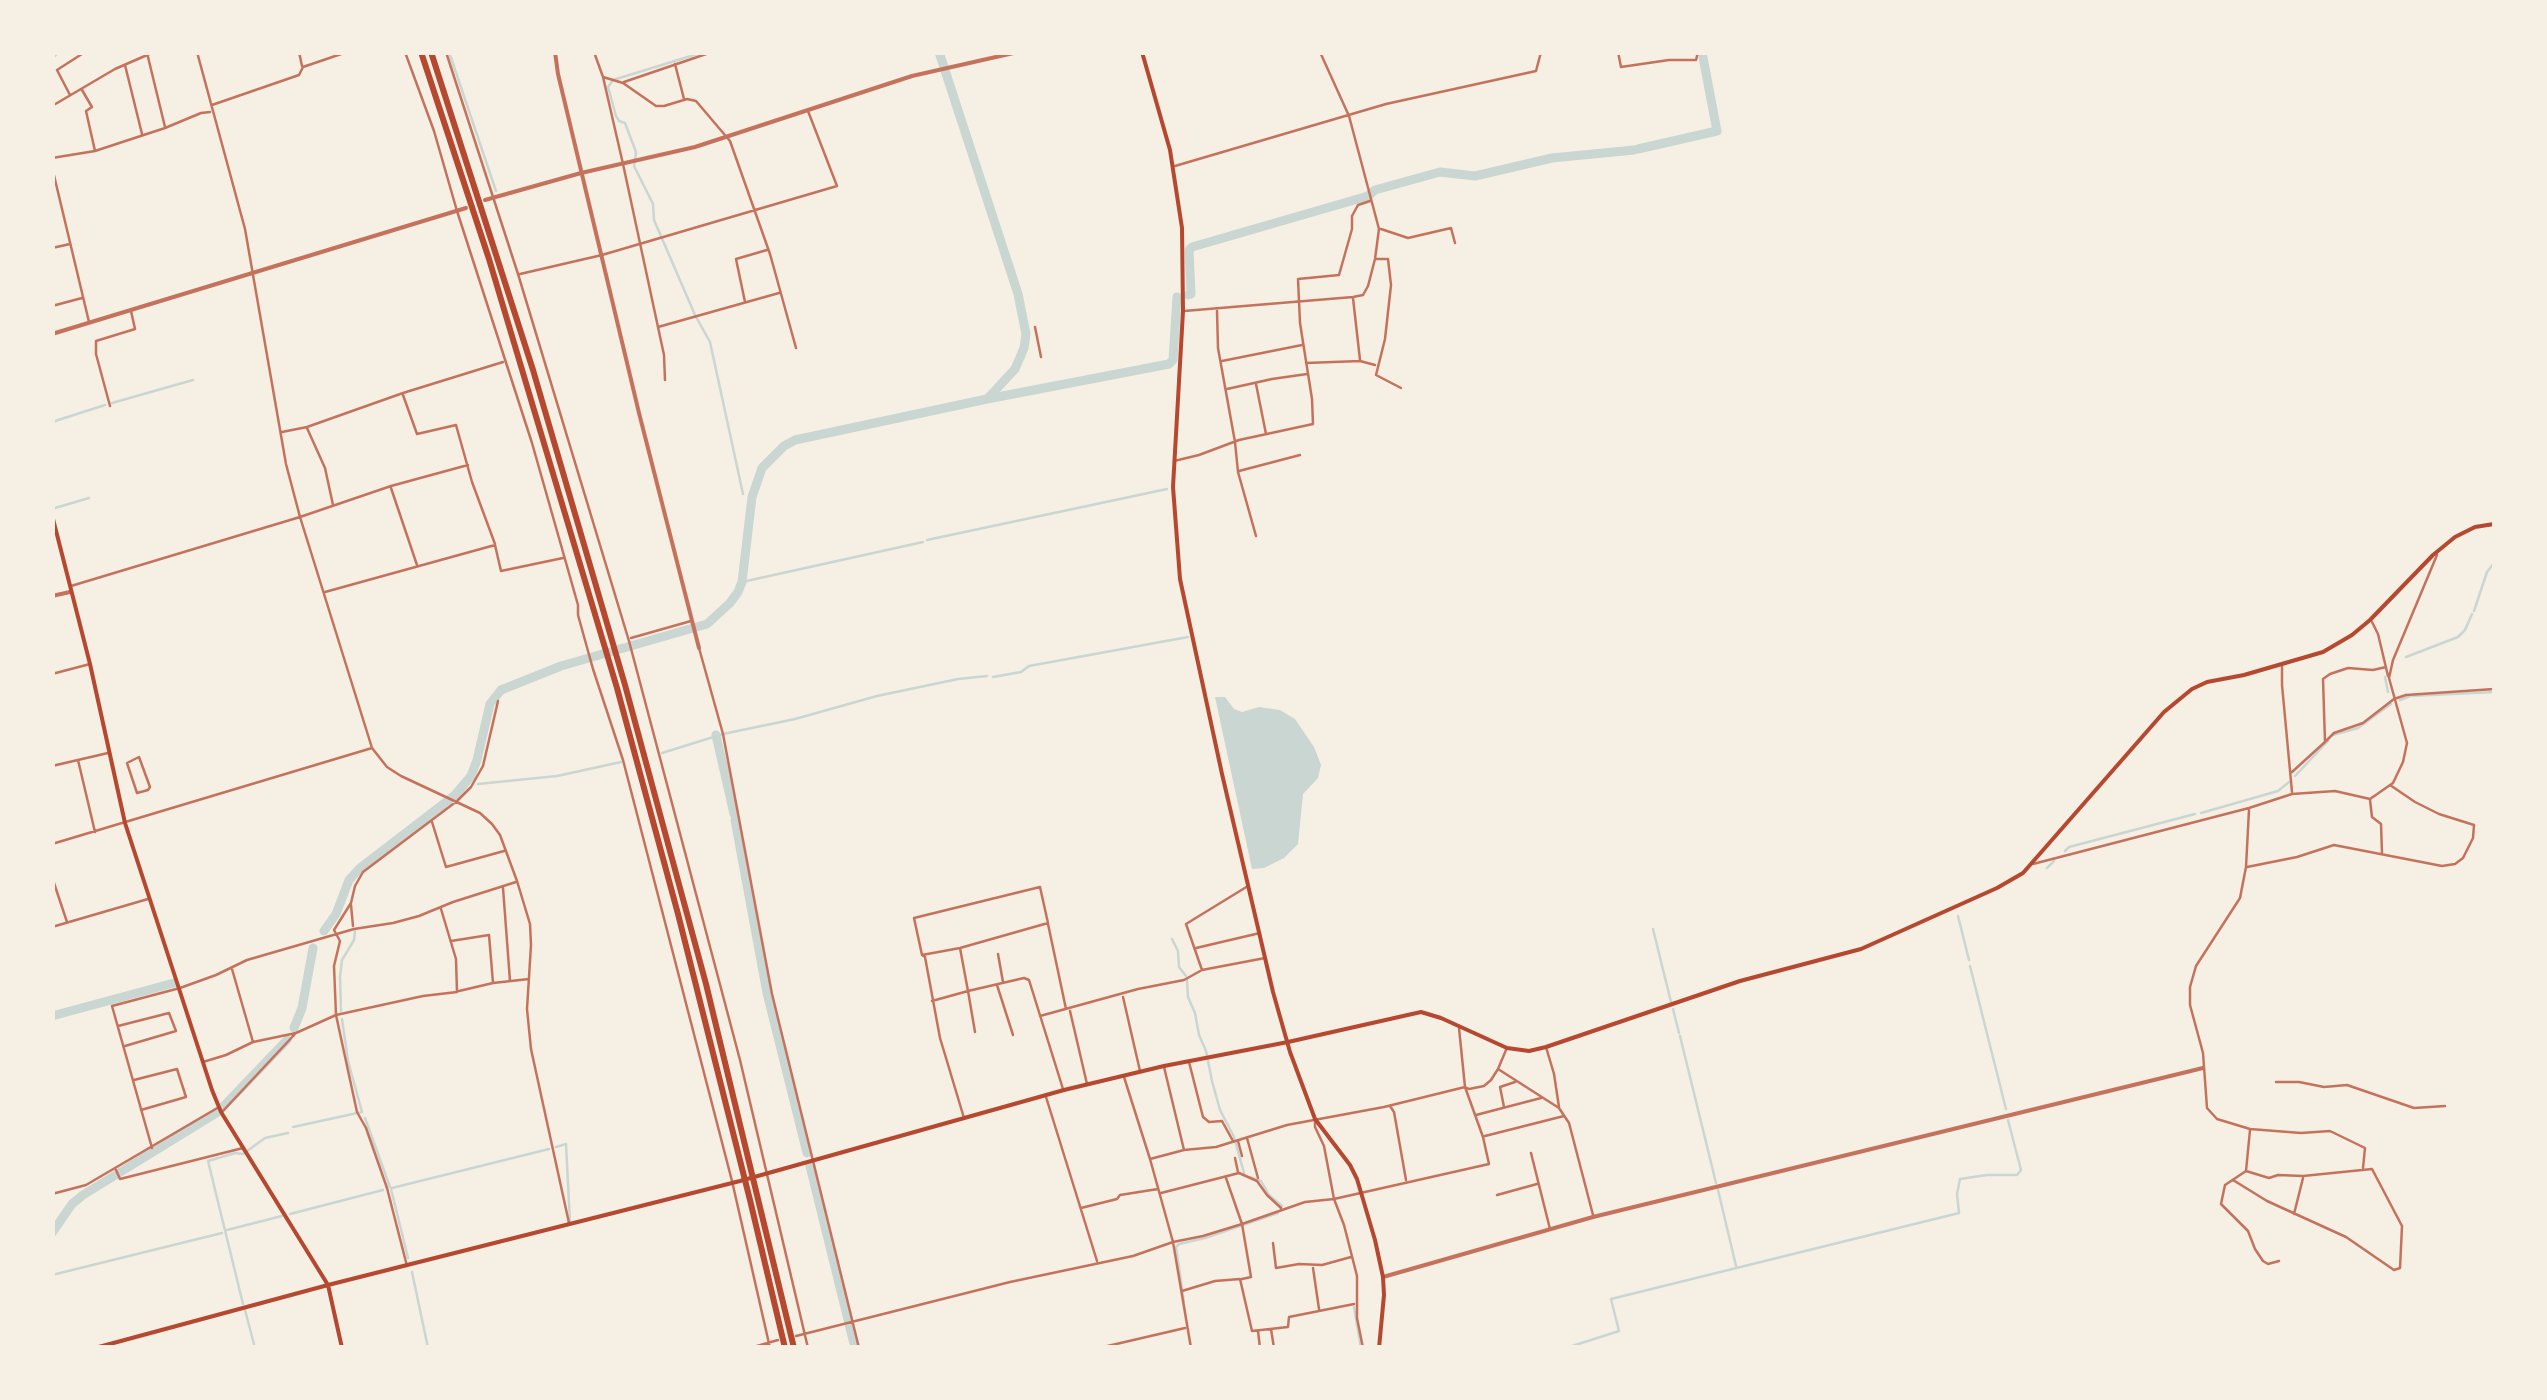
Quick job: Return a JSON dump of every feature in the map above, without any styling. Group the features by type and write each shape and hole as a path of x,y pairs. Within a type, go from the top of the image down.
{"highway":[{"path":"421,52 604,628"},
{"path":"430,52 516,313 621,686 794,1348"},
{"path":"755,1199 784,1348"}],"main road":[{"path":"1142,52 1174,166 1182,228 1174,461 1180,579 1222,774 1288,1042 1315,1119 1350,1164 1362,1191 1383,1277 1384,1316 1379,1348"},
{"path":"52,515 125,823 220,1111 328,1285 342,1348"},
{"path":"95,1348 767,1174 1140,1071 1288,1042 1411,1012 1428,1013 1506,1048 1529,1051 1740,981 1861,948 2023,873 2164,712 2192,689 2323,652 2370,620 2438,550 2465,530 2494,524"}],"street":[{"path":"70,96 55,68 85,52"},
{"path":"52,106 154,52"},
{"path":"197,52 245,229 280,432 300,518 372,748 387,767 401,776 480,813 500,835 518,881 532,945 527,1009 530,1050 570,1224"},
{"path":"299,52 303,67"},
{"path":"210,105 298,75 303,67 347,52"},
{"path":"405,52 434,131 532,443 593,669 623,760 770,1345"},
{"path":"446,52 518,274 628,640 728,1016 808,1348"},
{"path":"555,52 665,520 723,734 772,994 860,1348"},
{"path":"594,52 603,77 664,354 664,380"},
{"path":"623,82 712,52"},
{"path":"484,200 728,138 751,127 939,68 1018,52"},
{"path":"1182,311 1353,297 1363,295 1368,286 1379,228 1349,116 1320,52"},
{"path":"1174,166 1386,104 1536,71 1541,52"},
{"path":"1618,52 1621,67 1696,60 1698,52"},
{"path":"148,55 165,128"},
{"path":"676,64 685,100"},
{"path":"126,65 142,135"},
{"path":"603,77 623,82 656,106 693,100 701,104 728,138 768,250 796,348"},
{"path":"82,89 92,107 86,111 95,151"},
{"path":"518,274 602,255 837,186 808,111"},
{"path":"52,158 95,151 201,112 212,112"},
{"path":"462,120 468,118"},
{"path":"434,131 440,128"},
{"path":"52,167 89,324"},
{"path":"1174,461 1312,424 1298,278 1339,276 1352,216 1370,196"},
{"path":"52,334 466,208"},
{"path":"1379,228 1408,238 1451,228 1455,243"},
{"path":"52,248 71,243"},
{"path":"745,304 736,259 768,250"},
{"path":"1375,260 1388,260 1391,285 1376,375 1400,388"},
{"path":"658,327 780,293"},
{"path":"1353,297 1360,360"},
{"path":"52,306 83,298"},
{"path":"1217,309 1216,334 1238,472 1256,536"},
{"path":"110,406 96,342 135,329 131,310"},
{"path":"1036,327 1041,357"},
{"path":"1220,361 1303,344"},
{"path":"1306,363 1360,360 1377,366"},
{"path":"280,432 307,427 505,362"},
{"path":"1225,390 1308,374"},
{"path":"1256,383 1266,434"},
{"path":"403,393 417,434 456,425 502,571 565,558"},
{"path":"307,427 325,468 333,506"},
{"path":"1238,472 1300,455"},
{"path":"52,596 391,486 468,465"},
{"path":"391,486 418,566"},
{"path":"324,593 495,545"},
{"path":"2388,678 2438,550"},
{"path":"2032,864 2292,794 2335,791 2370,798 2392,783 2407,743 2378,634 2370,620"},
{"path":"628,640 693,622"},
{"path":"2282,663 2292,794"},
{"path":"52,674 90,664"},
{"path":"2325,742 2323,679 2348,668 2386,667"},
{"path":"2292,772 2334,732 2364,723 2406,694 2494,689"},
{"path":"408,1266 387,1188 358,1113 336,1014 333,980 340,941 334,930 364,872 471,787 484,766 498,701"},
{"path":"52,844 372,748"},
{"path":"52,766 108,753"},
{"path":"140,757 150,787 138,793 134,790 126,764 140,757"},
{"path":"78,760 95,832"},
{"path":"2246,867 2334,845 2425,864 2455,864 2463,858 2473,838 2474,825 2440,814 2388,785"},
{"path":"2370,798 2372,817 2381,824 2382,854"},
{"path":"2249,808 2240,898 2196,966 2190,987 2190,1004 2203,1053 2207,1108 2217,1120 2250,1129 2330,1131 2366,1148 2363,1168"},
{"path":"431,821 446,867 506,850"},
{"path":"52,877 67,922"},
{"path":"152,1148 112,1006 180,988 248,960 354,929 393,923 518,881"},
{"path":"1202,970 1186,924 1250,886"},
{"path":"503,887 510,982"},
{"path":"964,1119 940,1038 914,918 1040,887 1087,1084"},
{"path":"52,927 149,899"},
{"path":"351,903 354,929"},
{"path":"440,908 456,959 458,992"},
{"path":"922,955 1048,922"},
{"path":"1194,949 1260,933"},
{"path":"450,941 489,935 493,983"},
{"path":"960,948 976,1032"},
{"path":"998,954 1003,982"},
{"path":"1040,1016 1184,980 1202,970 1265,958"},
{"path":"232,968 252,1042"},
{"path":"204,1062 252,1042 296,1033 336,1014 529,978"},
{"path":"932,1001 1028,978 1064,1090"},
{"path":"997,984 1014,1035"},
{"path":"1122,996 1140,1071"},
{"path":"118,1026 169,1013 176,1031 123,1046"},
{"path":"796,1336 1134,1256 1173,1242 1242,1226 1305,1202 1490,1164 1466,1087 1459,1026"},
{"path":"52,1194 86,1185 220,1111 296,1033"},
{"path":"1546,1047 1560,1108 1574,1138 1594,1217"},
{"path":"1150,1158 1216,1147 1287,1124 1469,1089 1488,1083 1506,1048"},
{"path":"1189,1061 1203,1118 1209,1122 1222,1121 1242,1156"},
{"path":"1164,1066 1184,1150"},
{"path":"1383,1277 1594,1217 2203,1068"},
{"path":"133,1080 177,1069 186,1097 141,1110"},
{"path":"1498,1070 1560,1108"},
{"path":"1123,1075 1173,1242 1191,1348"},
{"path":"1505,1108 1500,1087 1516,1082"},
{"path":"2276,1082 2347,1085 2414,1108 2444,1106"},
{"path":"1045,1096 1098,1262"},
{"path":"1475,1115 1542,1098"},
{"path":"1390,1106 1406,1181"},
{"path":"1483,1136 1565,1116"},
{"path":"1315,1119 1352,1256 1363,1348"},
{"path":"2250,1129 2246,1171 2225,1185 2221,1204 2248,1231 2263,1260 2268,1264 2278,1261"},
{"path":"1247,1136 1258,1180 1283,1209"},
{"path":"1324,1146 1331,1141"},
{"path":"115,1169 120,1179 245,1151"},
{"path":"1532,1153 1550,1229"},
{"path":"1235,1158 1239,1173"},
{"path":"2233,1180 2346,1237 2396,1270 2400,1268 2402,1226 2372,1169 2268,1178 2246,1171"},
{"path":"1079,1208 1118,1199 1120,1195 1159,1191 1239,1173 1258,1180"},
{"path":"1183,1291 1251,1277 1242,1226 1225,1176"},
{"path":"2294,1214 2303,1176"},
{"path":"1497,1194 1539,1184"},
{"path":"1272,1243 1276,1268 1313,1266 1352,1256"},
{"path":"1313,1266 1319,1311"},
{"path":"1240,1279 1250,1329 1288,1327 1290,1317 1356,1304"},
{"path":"1098,1348 1187,1328"},
{"path":"1271,1329 1274,1348"},
{"path":"1258,1330 1260,1348"},
{"path":"750,1348 778,1340"}],"shaded area":[{"path":"1215,697 1225,697 1234,709 1242,712 1259,707 1280,710 1295,719 1321,765 1318,778 1303,794 1298,844 1284,858 1264,868 1252,869"}],"waterway":[{"path":"449,52 496,191"},
{"path":"704,52 613,80 608,87 616,116 625,123 636,152 634,166 653,204 654,220 710,342 743,494"},
{"path":"939,52 1018,294 1026,334 1015,369 989,397"},
{"path":"1638,149 1717,131 1702,52"},
{"path":"1188,295 1192,247 1440,172 1475,176 1552,158 1634,150"},
{"path":"752,497 762,468 795,440 1169,364 1173,360 1177,297"},
{"path":"112,403 193,380"},
{"path":"52,422 105,405"},
{"path":"927,540 1167,489"},
{"path":"324,931 336,914 349,880 360,868 455,795 471,776 490,704 501,690 561,666 707,624 730,603 742,582 752,497"},
{"path":"55,508 89,498"},
{"path":"742,582 923,542"},
{"path":"2474,611 2494,563"},
{"path":"2406,657 2458,637 2472,614"},
{"path":"993,677 1021,672 1029,666 1188,637"},
{"path":"662,753 877,696 987,676"},
{"path":"2385,677 2388,692"},
{"path":"2400,700 2410,696 2494,692"},
{"path":"2333,735 2358,728 2391,704"},
{"path":"716,735 734,814"},
{"path":"2295,776 2328,741"},
{"path":"478,784 557,776 621,762"},
{"path":"2201,813 2278,791 2289,782"},
{"path":"2065,851 2195,814"},
{"path":"735,820 767,993 807,1153"},
{"path":"2047,868 2054,861"},
{"path":"1958,916 1969,960"},
{"path":"1653,929 1671,1002"},
{"path":"341,1011 342,960 355,931"},
{"path":"1172,939 1179,967 1186,976"},
{"path":"294,1028 302,1008 313,948"},
{"path":"1970,966 2006,1109"},
{"path":"1187,980 1188,997 1220,1110 1234,1137 1244,1173"},
{"path":"52,1016 174,983"},
{"path":"1673,1009 1679,1033"},
{"path":"293,1127 362,1112 342,1019"},
{"path":"1680,1036 1716,1183"},
{"path":"52,1233 83,1195 218,1112 287,1040"},
{"path":"365,1118 390,1187"},
{"path":"1566,1348 1619,1331 1611,1299 1959,1213 1960,1179 2017,1175 2021,1170 2008,1120"},
{"path":"243,1304 208,1161 243,1154 265,1138 288,1133"},
{"path":"556,1147 566,1144 570,1223"},
{"path":"392,1188 549,1149"},
{"path":"810,1166 855,1348"},
{"path":"1250,1177 1261,1181 1282,1206"},
{"path":"391,1189 408,1258"},
{"path":"290,1214 383,1190"},
{"path":"1718,1190 1736,1266"},
{"path":"1184,1302 1176,1247 1179,1244 1278,1213"},
{"path":"227,1230 282,1216"},
{"path":"52,1275 222,1233"},
{"path":"412,1272 428,1348"},
{"path":"1354,1307 1361,1348"},
{"path":"245,1310 255,1348"}]}
